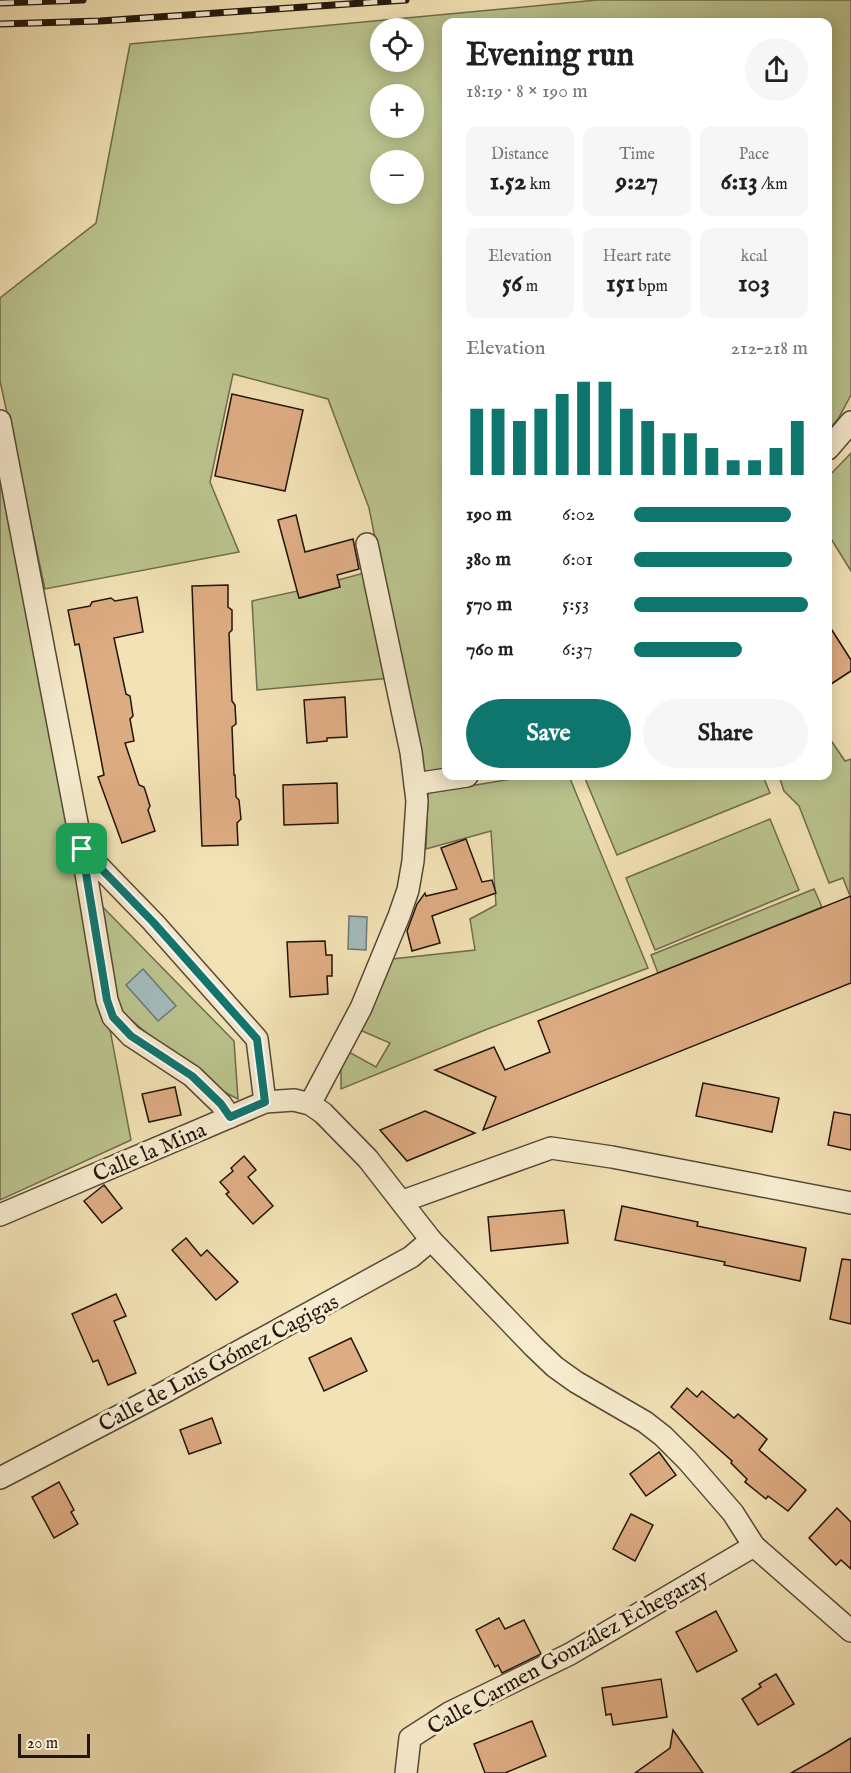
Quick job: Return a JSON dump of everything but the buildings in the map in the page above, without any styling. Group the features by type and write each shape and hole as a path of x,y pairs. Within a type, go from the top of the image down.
{"street":[{"path":"0,421 82,849 107,1000 113,1017 131,1036 192,1076 221,1104 230,1117"},
{"path":"832,444 851,423"},
{"path":"367,544 411,752 417,801 413,861 408,890 361,1008 310,1104 323,1113 368,1159 432,1239 555,1366 576,1382 645,1422 663,1436 733,1513 754,1546 851,1630"},
{"path":"415,784 442,780"},
{"path":"82,849 153,922 257,1039 265,1102"},
{"name":"Calle la Mina","path":"0,1215 265,1102 294,1100 310,1104"},
{"path":"403,1201 552,1148 612,1157 851,1203"},
{"name":"Calle de Luis Gómez Cagigas","path":"0,1478 175,1387 411,1257 432,1239"},
{"name":"Calle Carmen González Echegaray","path":"406,1773 410,1738 448,1713 570,1654 754,1546"}],"green space":[{"path":"597,0 851,0 851,395 832,426 832,18 442,18 442,774 428,776 421,766 369,508 328,399 233,374 210,482 239,552 45,589 0,381 0,298 96,223 130,44 370,21 370,72 424,72 424,18 406,18"},
{"path":"0,452 131,1140 0,1200"},
{"path":"851,453 851,571 832,540 832,473"},
{"path":"368,572 391,678 257,690 252,601 297,591 300,598 340,587 338,580"},
{"path":"832,742 845,761 851,759 850,896 843,878 829,883 799,806 784,791 780,780 832,780"},
{"path":"506,780 571,780 648,968 485,1030 341,1089 341,1068 349,1052 376,1067 390,1043 360,1030 392,959 475,950 470,919 496,905 491,831 426,849 428,793"},
{"path":"586,780 765,780 770,793 617,855"},
{"path":"770,819 799,890 655,950 626,878"},
{"path":"814,889 822,907 658,973 651,955"},
{"path":"94,898 234,1041 238,1099 226,1093 158,1043 121,1011 110,988"}],"water":[{"path":"349,916 367,917 366,950 348,949"},
{"path":"143,969 176,1006 158,1021 126,985"}],"railway":[{"path":"0,3 83,0"},
{"path":"0,24 100,21 406,0"}],"route":[{"path":"82,849 153,922 257,1039 265,1102 230,1117 221,1104 192,1076 131,1036 113,1017 107,1000 82,849"}]}
